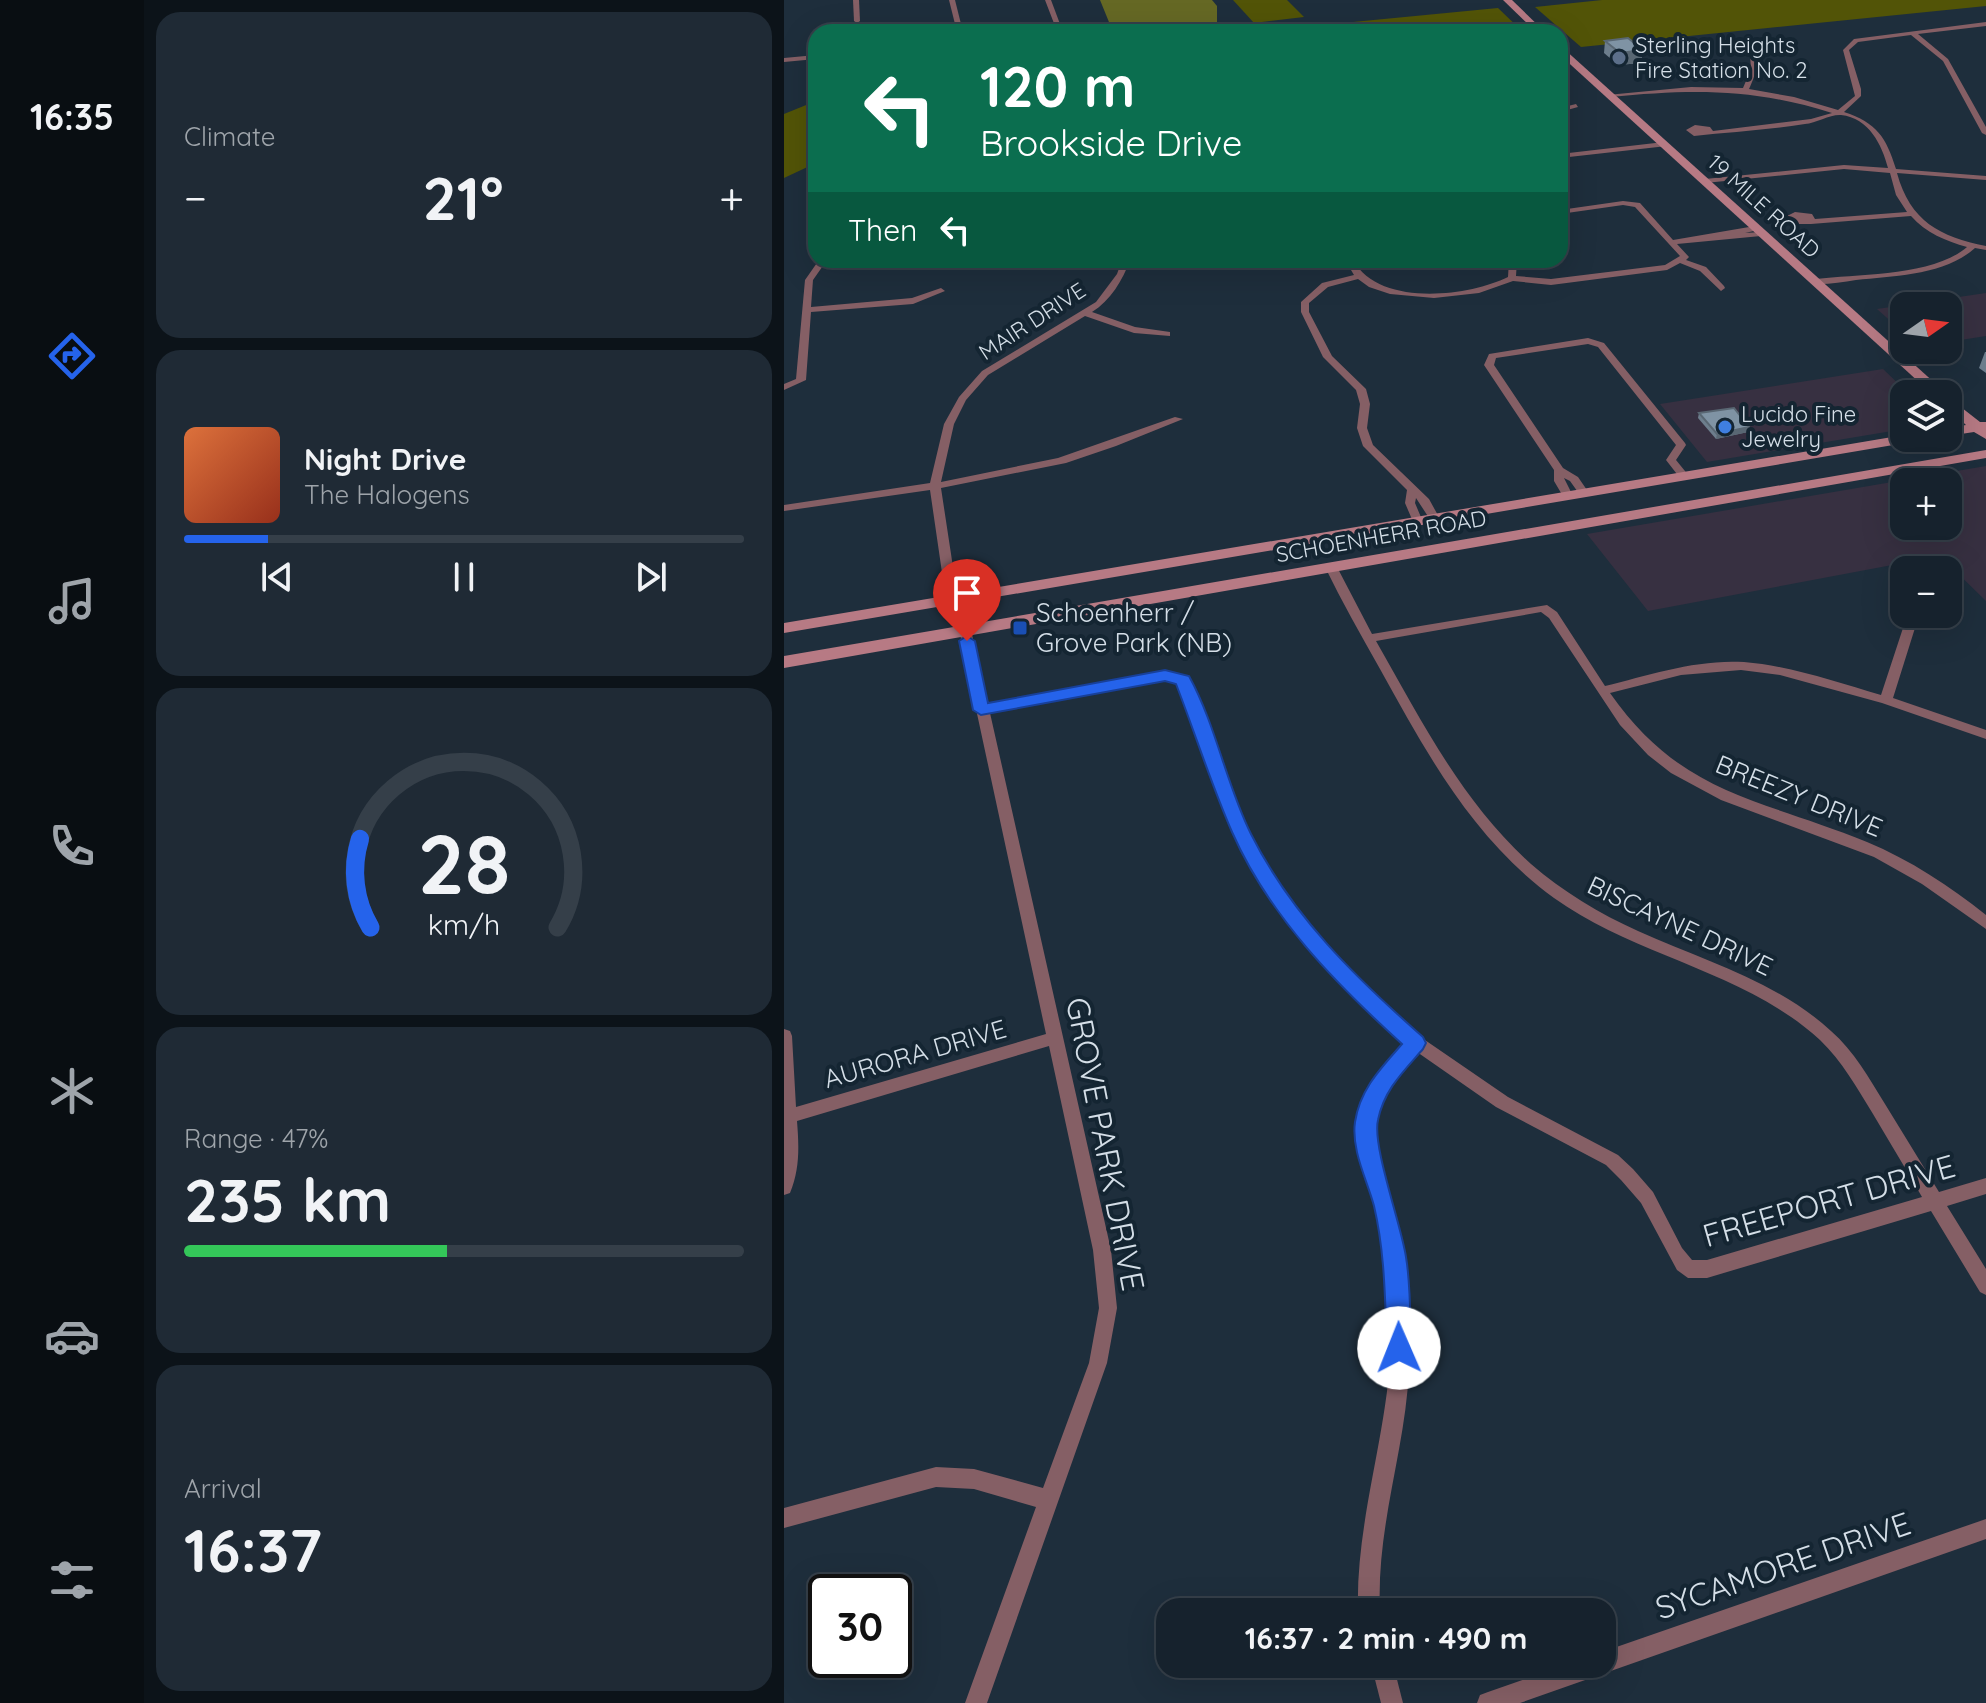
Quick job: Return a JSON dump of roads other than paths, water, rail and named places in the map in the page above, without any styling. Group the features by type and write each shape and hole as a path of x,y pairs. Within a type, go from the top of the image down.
{"main road":[{"path":"1507,0 1532,24"},
{"name":"19 MILE ROAD","path":"1568,60 1924,380"},
{"path":"1962,412 1983,429"},
{"path":"1962,431 1983,429"},
{"name":"SCHOENHERR ROAD","path":"784,628 1890,442"},
{"name":"SCHOENHERR ROAD","path":"784,662 1986,454"},
{"path":"1734,468 1719,482 1724,490 1735,497"},
{"path":"1530,502 1544,517 1539,528 1531,533"}],"street":[{"path":"856,0 857,21"},
{"path":"952,0 958,24"},
{"path":"1048,0 1058,24"},
{"path":"1708,131 1799,122 1850,105 1858,96 1847,47 1856,40 1986,24"},
{"path":"1911,32 1946,60 1986,133"},
{"path":"1742,54 1752,55 1754,69 1746,88"},
{"path":"784,60 808,58"},
{"path":"1610,95 1691,87 1746,88 1865,123 1876,132 1910,214 1932,232 1986,248"},
{"path":"1568,108 1576,106"},
{"path":"1568,155 1664,144"},
{"path":"1705,181 1805,168 1893,169 1986,178"},
{"path":"1568,211 1633,204 1684,252 1681,261"},
{"path":"1810,219 1910,214"},
{"path":"1674,242 1758,231"},
{"path":"1816,282 1944,264 1966,255 1973,246"},
{"path":"1354,268 1359,276 1382,289 1462,294 1493,289 1512,278 1551,282 1667,267 1681,261 1703,269 1721,288"},
{"path":"784,387 801,380 809,280 817,268"},
{"name":"MAIR DRIVE","path":"952,600 935,485 949,424 962,399 985,373 1085,313 1115,284 1122,268"},
{"path":"1512,278 1513,268"},
{"path":"1359,276 1325,285 1311,295 1304,307 1328,357 1361,389 1365,404 1362,428 1368,446 1400,474 1412,491 1410,503 1426,520"},
{"path":"806,310 913,301 941,291"},
{"path":"1085,313 1134,330 1167,334"},
{"path":"1576,495 1574,479 1559,470 1489,365 1492,356 1584,341 1601,345 1681,445 1671,460 1684,476"},
{"path":"784,508 935,485 1059,461 1178,419"},
{"name":"BISCAYNE DRIVE","path":"1331,567 1441,770 1484,829 1541,879 1596,917 1769,994 1811,1021 1852,1065 1986,1286"},
{"name":"BREEZY DRIVE","path":"1369,638 1543,608 1553,615 1604,690 1654,753 1695,779 1752,806 1884,856 1931,883 1986,923"},
{"path":"1886,700 1909,628"},
{"name":"GROVE PARK DRIVE","path":"965,630 1102,1250 1108,1308 1098,1363 976,1703"},
{"path":"1604,690 1681,671 1732,666 1780,671 1886,700 1986,735"},
{"path":"981,710 1165,676 1183,680 1242,833 1263,872 1320,952 1346,981 1416,1043 1376,1088 1366,1124 1371,1161 1385,1206 1395,1259 1400,1326 1397,1394 1367,1573 1368,1598"},
{"path":"784,1036 791,1160 784,1187"},
{"name":"AURORA DRIVE","path":"789,1116 1055,1038"},
{"name":"FREEPORT DRIVE","path":"1416,1043 1502,1102 1620,1166 1650,1202 1674,1253 1688,1269 1707,1269 1986,1186"},
{"path":"784,1518 936,1477 974,1479 1049,1500"},
{"name":"SYCAMORE DRIVE","path":"1616,1659 1986,1529"},
{"path":"1386,1678 1392,1703"},
{"name":"SYCAMORE DRIVE","path":"1488,1703 1560,1678"}],"place":[{"name":"Sterling Heights Fire Station No. 2","path":"1619,58"},
{"name":"Lucido Fine Jewelry","path":"1725,427"},
{"name":"Schoenherr / Grove Park (NB)","path":"1020,628"}]}
